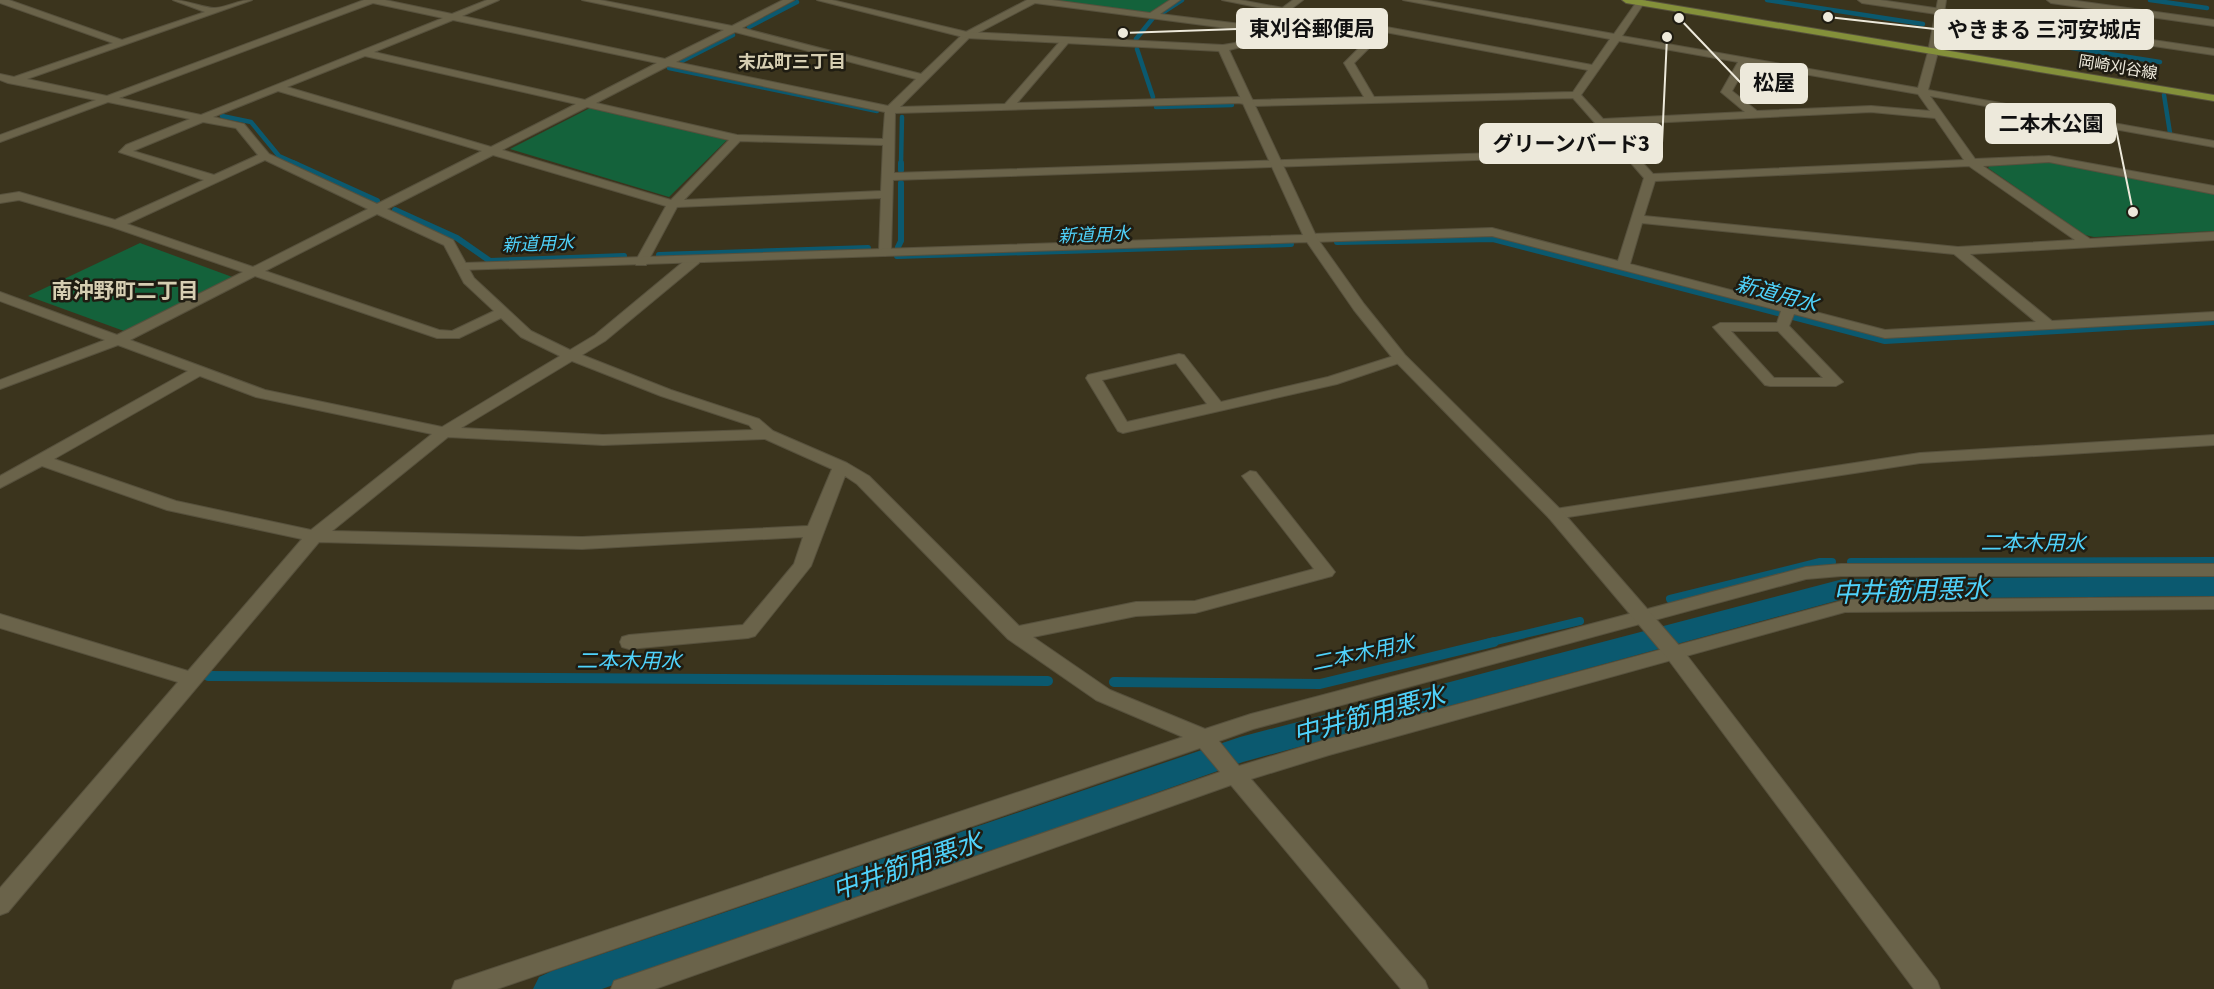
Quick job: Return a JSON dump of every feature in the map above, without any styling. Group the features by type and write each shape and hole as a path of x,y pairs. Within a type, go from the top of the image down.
{"main road":[{"name":"岡崎刈谷線","path":"1626,0 2214,92"},
{"name":"岡崎刈谷線","path":"1659,0 2214,99"}],"street":[{"path":"1,0 122,43"},
{"path":"177,0 214,12"},
{"path":"0,85 248,0"},
{"path":"0,139 372,0 890,110 1576,95"},
{"path":"214,179 125,152 130,147 495,0"},
{"path":"586,0 735,29 922,77"},
{"path":"0,385 119,340 790,0"},
{"path":"821,0 967,35 1223,48 1238,45 1299,0"},
{"path":"885,252 890,110 967,35 1033,0 1257,29"},
{"path":"1152,15 1176,0"},
{"path":"1226,0 1281,12 1594,68"},
{"path":"1407,0 2214,144"},
{"path":"1862,0 2214,52"},
{"path":"1942,0 1922,92 1972,163 2087,243"},
{"path":"2050,0 2214,24 2210,10"},
{"path":"1576,95 1641,1"},
{"path":"1371,100 1349,63 1382,30"},
{"path":"1008,107 1066,40"},
{"path":"1223,48 1311,238 1359,307 1401,357 1555,514 1660,637 1928,989"},
{"path":"365,53 737,138 889,142"},
{"path":"1744,60 1726,92 1754,114"},
{"path":"0,77 240,126 265,156 449,243 469,280 526,334 569,355 666,393 754,422 767,434 841,467 863,480 1015,634 1103,695 1203,737 1416,989"},
{"path":"279,88 496,150 673,204 887,194"},
{"path":"1576,95 1650,178 2049,159 2214,190"},
{"path":"1598,122 1871,109 1937,114"},
{"path":"641,261 649,237 673,204 737,138"},
{"path":"888,177 1626,152"},
{"path":"116,224 265,156"},
{"path":"1623,265 1650,178"},
{"path":"0,199 19,196 116,224 437,334 454,335 504,312"},
{"path":"1638,219 1958,251 2214,236"},
{"path":"464,267 1492,232 1623,265 1786,317 1885,334 2214,315"},
{"path":"1958,251 2049,325"},
{"path":"0,905 314,536 444,432 600,338 694,260"},
{"path":"0,296 261,394 444,432 603,440 767,434"},
{"path":"1786,317 1836,382 1770,382 1720,327 1786,317"},
{"path":"1217,407 1179,358 1093,378 1124,428 1217,407 1332,381 1401,357"},
{"path":"0,483 199,371"},
{"path":"1555,514 1920,459 2214,440"},
{"path":"41,460 174,506 314,536 582,543 814,531 814,528"},
{"path":"629,642 748,631 802,566 814,528 841,467"},
{"path":"1015,634 1136,609 1195,607 1326,572 1250,476"},
{"path":"623,989 1236,775 1329,747 1660,637 1806,573 1841,570 2214,570"},
{"path":"464,989 1251,722 1660,637 1845,606 2214,603"},
{"path":"0,621 192,679"}],"green space":[{"path":"1046,0 1169,0 1149,13"},
{"path":"590,108 727,140 669,197 510,149"},
{"path":"2051,162 2214,193 2214,231 2094,237 2085,235 1988,168 1990,165"},
{"path":"140,243 235,278 124,331 28,296"}],"waterway":[{"path":"1162,13 1182,0"},
{"path":"1767,0 1923,24"},
{"path":"2150,0 2207,8"},
{"path":"749,27 797,2"},
{"path":"1136,39 1153,18"},
{"path":"1951,29 2160,62"},
{"path":"682,61 733,35"},
{"path":"1137,49 1153,97"},
{"path":"669,68 877,111"},
{"path":"2164,95 2170,133"},
{"path":"1156,107 1232,105"},
{"name":"新道用水","path":"222,116 251,122 279,156 297,164"},
{"path":"901,164 902,117"},
{"name":"新道用水","path":"293,163 377,201"},
{"path":"901,164 901,170"},
{"path":"898,247 901,241 901,183"},
{"name":"新道用水","path":"395,210 457,238 490,261 624,256"},
{"name":"新道用水","path":"1337,242 1493,239 1885,341 2214,322"},
{"name":"新道用水","path":"897,256 1291,244"},
{"name":"新道用水","path":"659,255 868,248"},
{"name":"二本木用水","path":"1851,562 2214,561"},
{"name":"二本木用水","path":"1670,599 1820,562 1832,562"},
{"name":"中井筋用悪水","path":"552,989 1240,750 1843,589 2214,586"},
{"name":"二本木用水","path":"1487,643 1580,621"},
{"name":"二本木用水","path":"1114,682 1320,684 1494,642"},
{"name":"二本木用水","path":"208,676 1048,681"}],"place":[{"name":"やきまる 三河安城店","path":"1828,17"},
{"name":"松屋","path":"1679,18"},
{"name":"東刈谷郵便局","path":"1123,33"},
{"name":"グリーンバード3","path":"1667,37"},
{"name":"二本木公園","path":"2133,212"}],"district":[{"name":"末広町三丁目","path":"792,62"},
{"name":"南沖野町二丁目","path":"125,291"}]}
